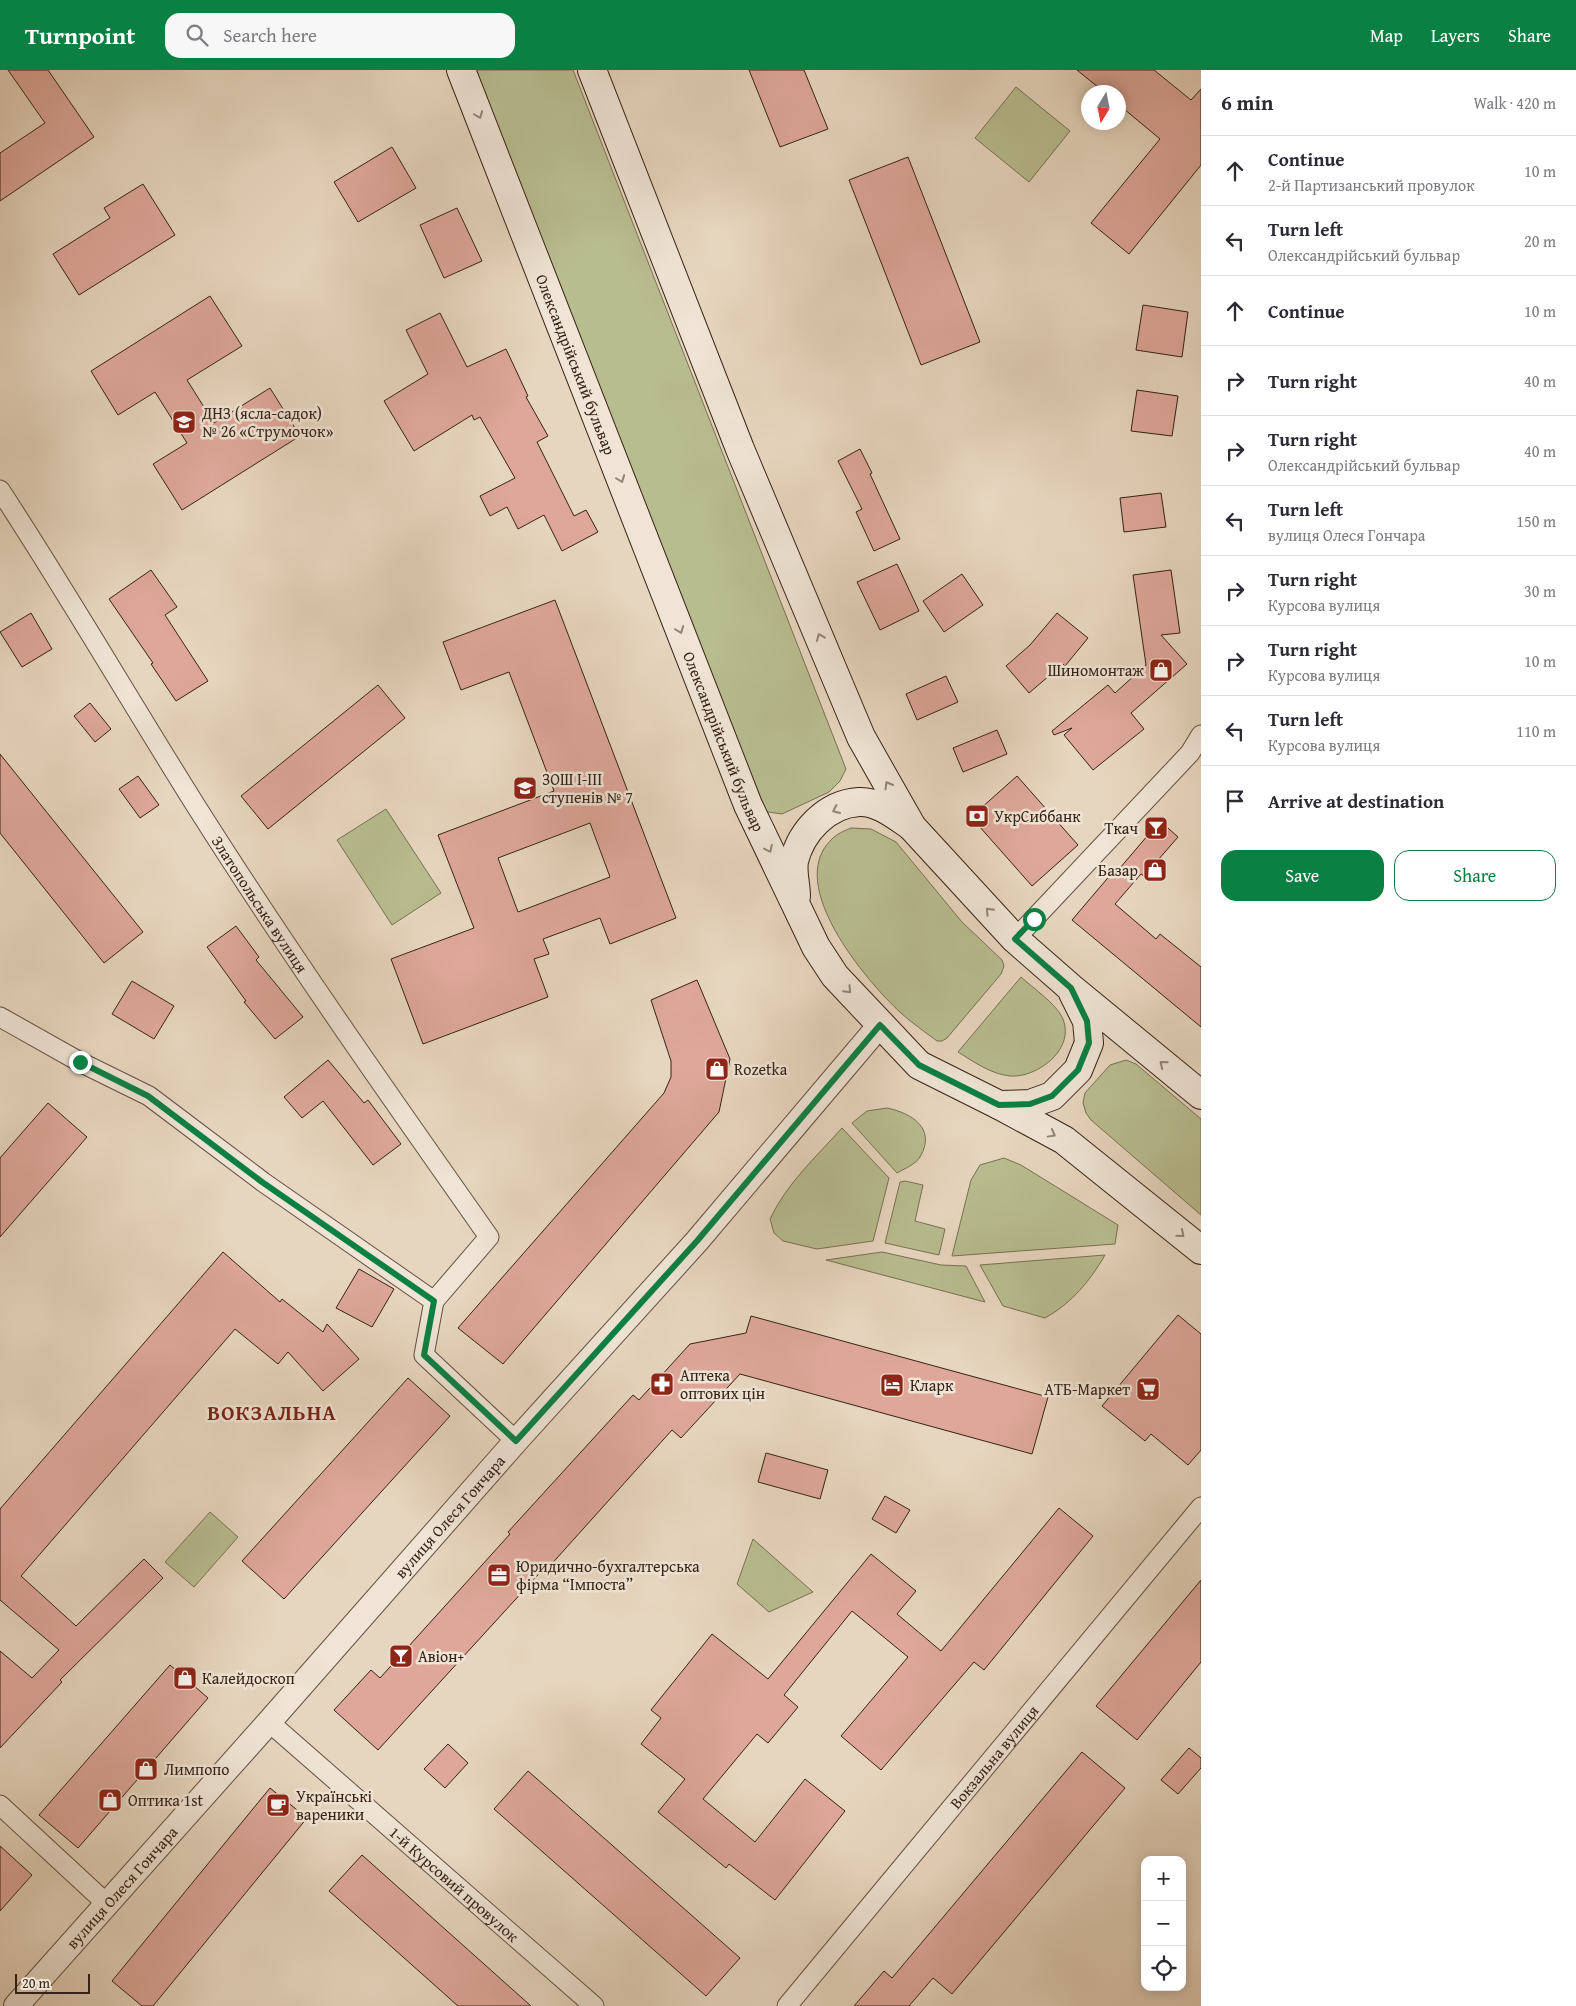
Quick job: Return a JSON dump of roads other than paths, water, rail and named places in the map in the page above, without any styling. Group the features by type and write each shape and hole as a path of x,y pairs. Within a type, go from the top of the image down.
{"main road":[{"name":"Олександрійський бульвар","path":"461,70 739,782 816,947 835,976 919,1065 1064,1140 1201,1250"},
{"path":"592,70 740,449 861,737 912,827 1015,939 1071,988 1201,1095"},
{"path":"798,908 794,863 803,837 819,819 835,809 859,802 883,808 912,827"},
{"path":"999,1105 1030,1104 1052,1096 1078,1070 1089,1043 1087,1021 1071,988"}],"street":[{"name":"Златопольська вулиця","path":"0,490 56,575 196,806 340,1027 489,1237 434,1301"},
{"path":"1015,939 1190,753 1201,735"},
{"path":"0,1017 80,1062 148,1096 262,1182 434,1301 424,1355 516,1441"},
{"name":"вулиця Олеся Гончара","path":"16,2006 270,1722 516,1441 697,1241 880,1025"},
{"name":"Вокзальна вулиця","path":"787,2006 1201,1507"},
{"name":"1-й Курсовий провулок","path":"270,1722 594,2006"},
{"path":"0,1805 107,1904"}],"place":[{"name":"ДНЗ (ясла-садок) № 26 «Струмочок»","path":"184,422"},
{"name":"Шиномонтаж","path":"1161,670"},
{"name":"ЗОШ І-ІІІ ступенів № 7","path":"525,788"},
{"name":"УкрСиббанк","path":"977,816"},
{"name":"Ткач","path":"1156,828"},
{"name":"Базар","path":"1155,870"},
{"name":"Rozetka","path":"717,1069"},
{"name":"Аптека оптових цін","path":"662,1384"},
{"name":"Кларк","path":"892,1385"},
{"name":"АТБ-Маркет","path":"1148,1389"},
{"name":"Юридично-бухгалтерська фірма “Імпоста”","path":"499,1575"},
{"name":"Авіон+","path":"401,1656"},
{"name":"Калейдоскоп","path":"185,1678"},
{"name":"Лимпопо","path":"146,1769"},
{"name":"Оптика 1st","path":"110,1800"},
{"name":"Українські вареники","path":"278,1805"}],"district":[{"name":"ВОКЗАЛЬНА","path":"272,1412"}]}
